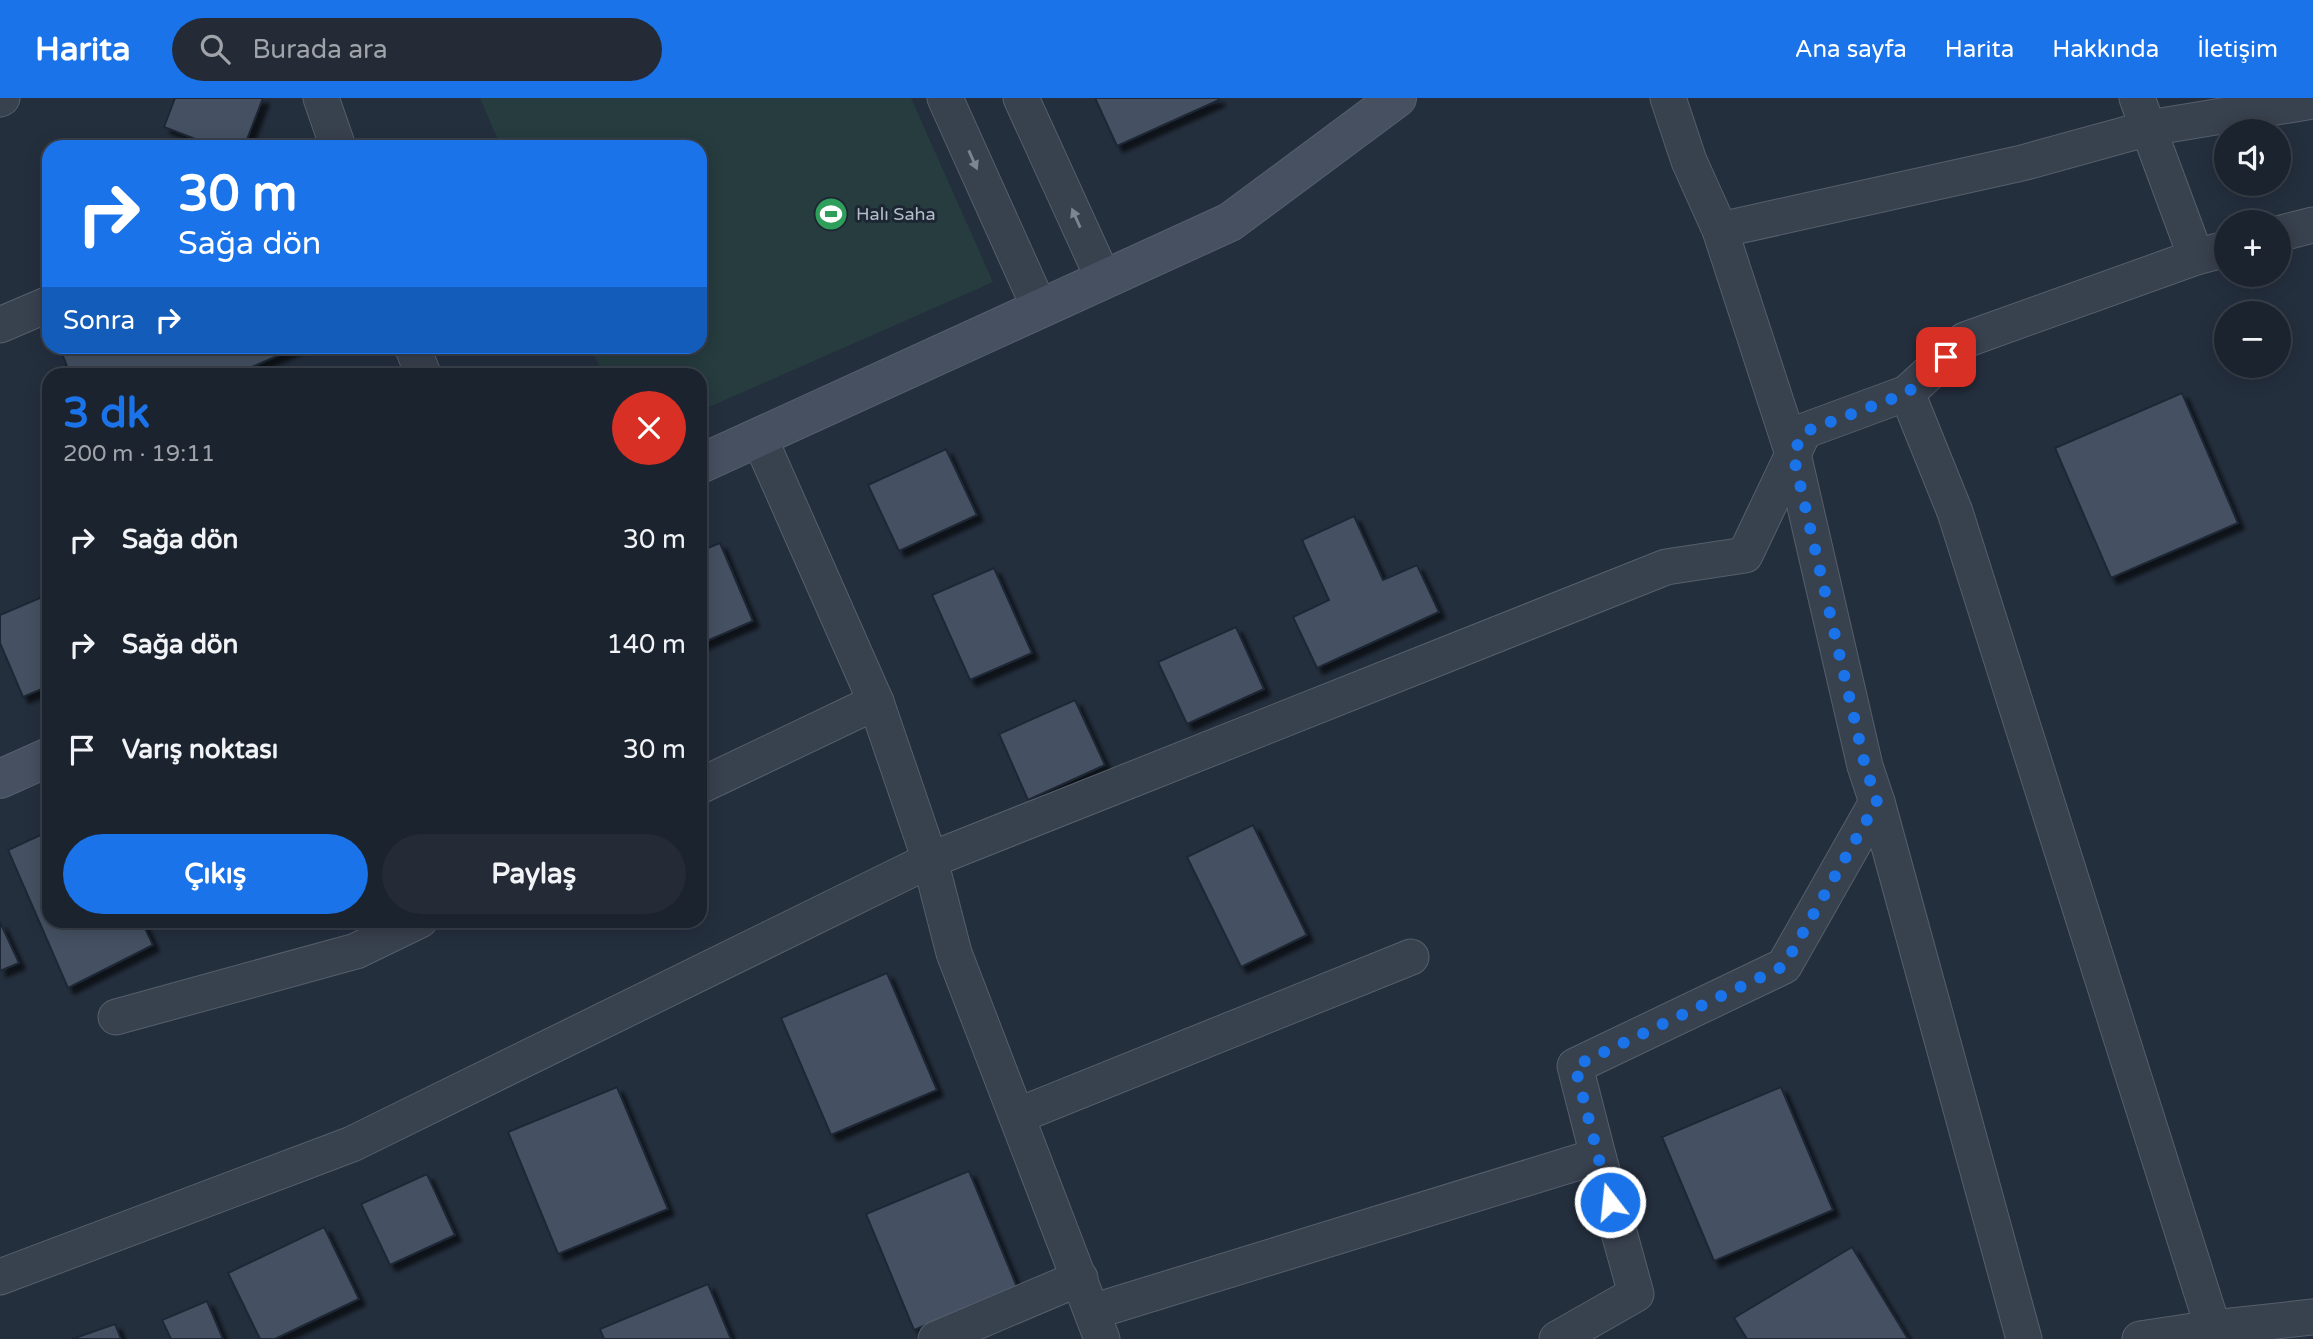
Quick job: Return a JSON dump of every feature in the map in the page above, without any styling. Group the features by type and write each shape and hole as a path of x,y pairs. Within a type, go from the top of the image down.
{"street":[{"path":"321,98 336,140"},
{"path":"945,98 1040,309"},
{"path":"1021,98 1104,280"},
{"path":"707,461 1230,222 1397,98"},
{"path":"1668,98 1689,161 1720,230 1793,454 1865,765 2024,1339"},
{"path":"1720,230 2022,163 2143,113 2313,101"},
{"path":"0,1277 352,1144 930,860 1666,567 1745,555 1804,432 1907,393 1965,340 2211,253 2143,113"},
{"path":"2291,231 2313,225"},
{"path":"0,324 42,307"},
{"path":"1907,393 1955,512 2212,1333"},
{"path":"759,437 876,702 930,860 954,953 1097,1325 1598,1156"},
{"path":"707,783 876,702"},
{"path":"0,779 42,760"},
{"path":"1557,1339 1636,1294 1575,1066 1784,966 1877,802"},
{"path":"116,1017 356,951 403,928"},
{"path":"1017,1116 1411,957"},
{"path":"936,1339 1080,1278"},
{"path":"2140,1339 2212,1333 2313,1317"}],"green space":[{"name":"Halı Saha","path":"480,98 911,98 993,282 707,408 707,368 600,368 593,354 707,354 707,140 498,140"}],"building":[{"path":"175,98 263,98 247,140 198,140 164,127"},
{"path":"1095,98 1218,98 1219,100 1117,146"},
{"path":"62,354 282,354 250,368 68,368"},
{"path":"2182,393 2238,523 2111,578 2055,448"},
{"path":"946,449 977,515 899,551 868,485"},
{"path":"1354,516 1383,580 1417,565 1439,612 1317,668 1293,617 1329,600 1302,540"},
{"path":"720,543 753,621 707,641 707,548"},
{"path":"994,568 1032,653 970,680 932,595"},
{"path":"42,597 42,689 23,697 0,643 0,615"},
{"path":"1236,627 1264,689 1187,724 1158,662"},
{"path":"1075,700 1105,765 1028,800 999,734"},
{"path":"1253,825 1307,935 1241,967 1187,857"},
{"path":"42,834 42,928 145,928 153,945 68,988 8,850"},
{"path":"0,922 19,963 0,971"},
{"path":"887,973 937,1090 831,1135 781,1018"},
{"path":"617,1087 668,1209 558,1254 508,1132"},
{"path":"1781,1087 1833,1210 1714,1261 1662,1137"},
{"path":"969,1171 1017,1287 914,1330 866,1214"},
{"path":"427,1174 455,1235 390,1265 361,1204"},
{"path":"324,1227 359,1299 275,1339 260,1339 228,1273"},
{"path":"1852,1247 1908,1339 1747,1339 1734,1318"},
{"path":"708,1284 731,1339 604,1339 600,1329"},
{"path":"207,1301 223,1339 171,1339 162,1320"},
{"path":"115,1324 121,1339 72,1339"}],"place":[{"name":"Halı Saha","path":"831,214"}],"route":[{"path":"1610,1202 1575,1066 1784,966 1877,802 1865,765 1793,454 1804,432 1907,393 1946,357"}]}
